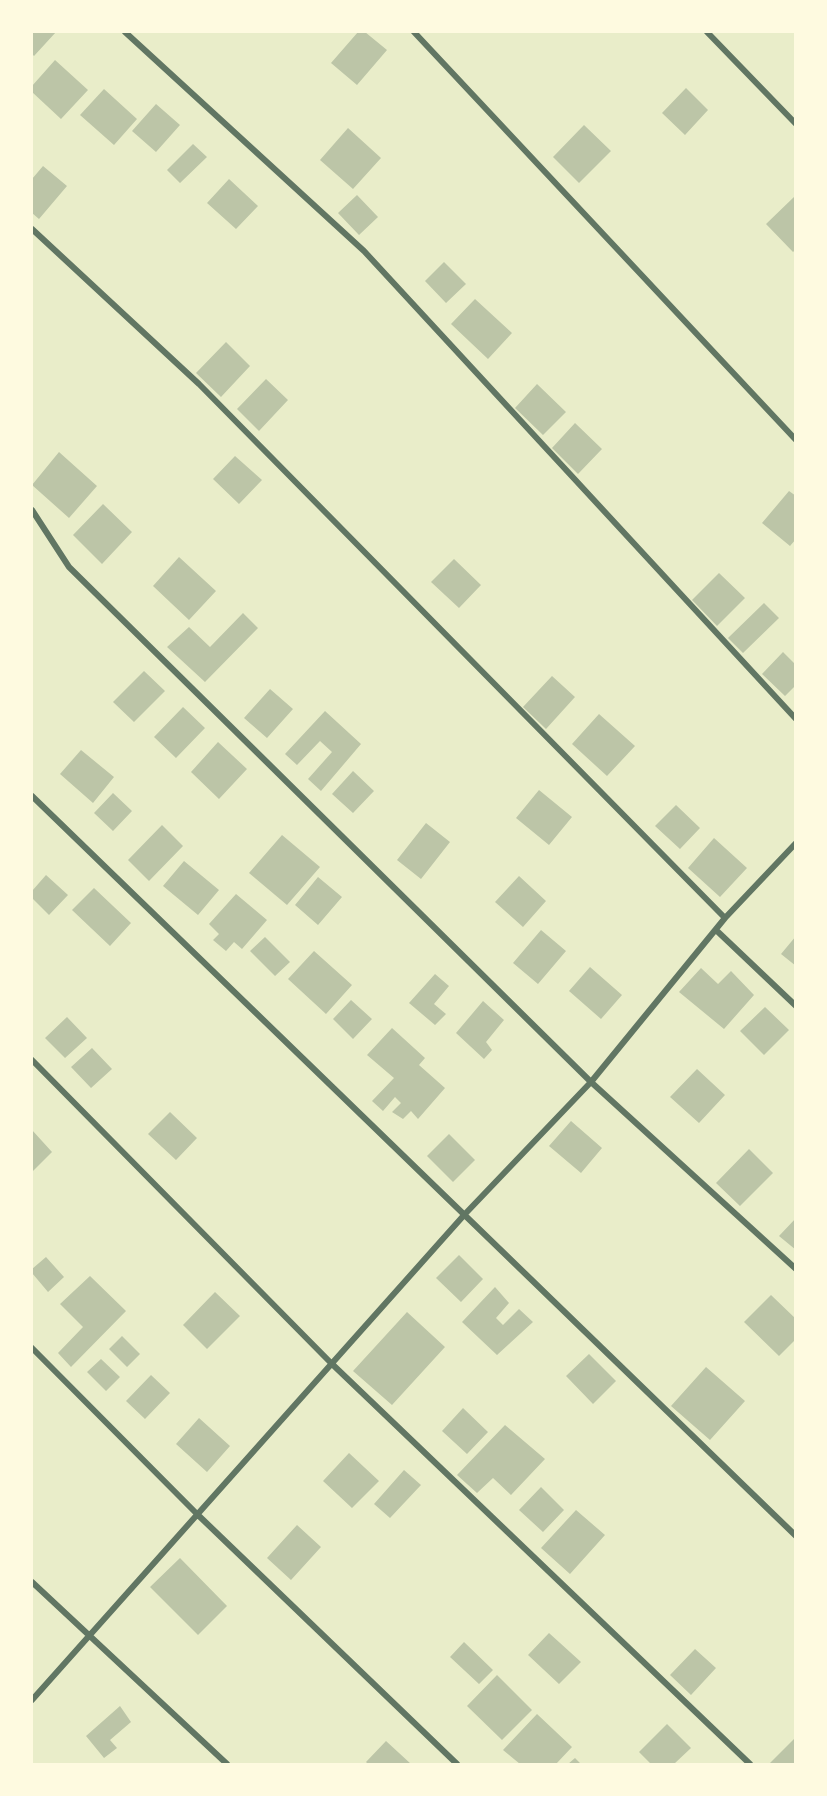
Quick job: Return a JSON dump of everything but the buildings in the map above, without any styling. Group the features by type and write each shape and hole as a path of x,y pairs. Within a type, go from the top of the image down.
{"street":[{"path":"125,32 364,251 795,719"},
{"path":"414,32 795,440"},
{"path":"707,32 795,124"},
{"path":"32,229 199,384 725,918"},
{"path":"32,510 69,567 591,1082 795,1269"},
{"path":"32,796 795,1536"},
{"path":"32,1700 465,1214 591,1082 725,918 795,843"},
{"path":"716,930 795,1006"},
{"path":"32,1060 331,1363 750,1764"},
{"path":"32,1348 198,1515 457,1764"},
{"path":"32,1582 227,1764"}]}
